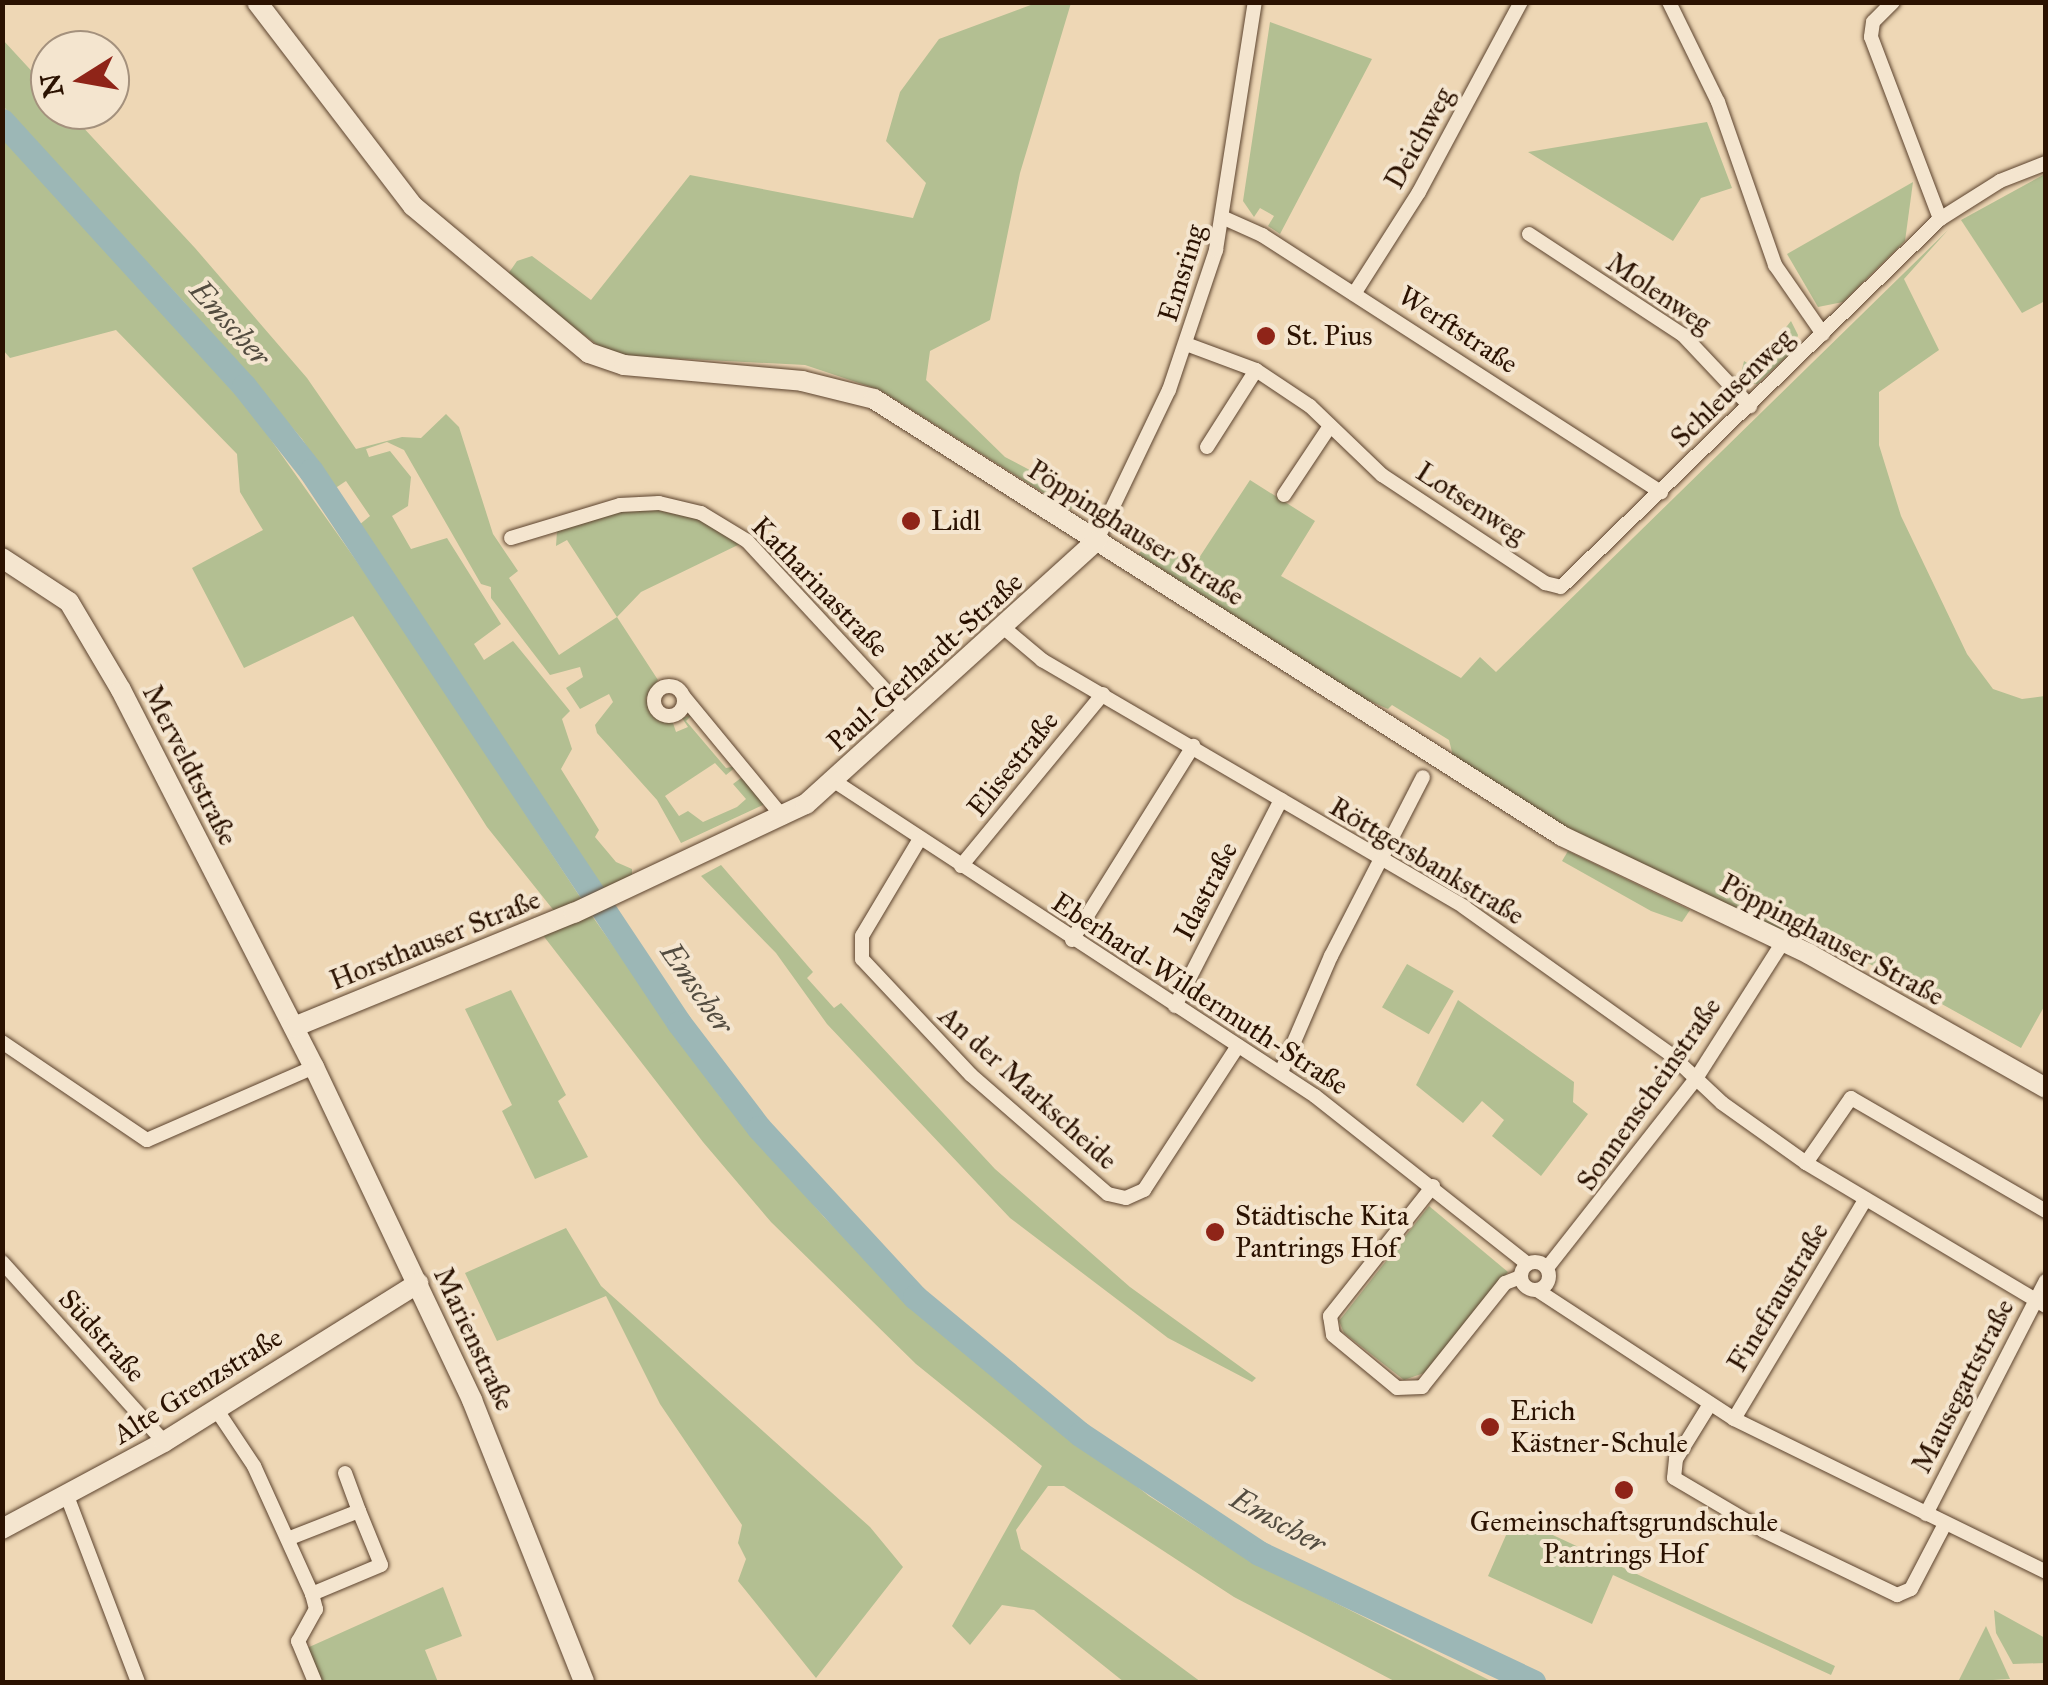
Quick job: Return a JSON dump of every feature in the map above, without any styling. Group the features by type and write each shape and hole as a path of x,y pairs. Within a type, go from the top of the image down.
{"main road":[{"name":"Pöppinghauser Straße","path":"257,2 414,206 589,353 624,365 802,381 874,399 1562,836 1783,942 2046,1088"},
{"name":"Paul-Gerhardt-Straße","path":"597,902 783,817 834,782 1097,540"},
{"name":"Merveldtstraße","path":"2,558 69,602 87,628 294,1027"},
{"name":"Horsthauser Straße","path":"294,1027 597,902"},
{"name":"Marienstraße","path":"294,1027 508,1481 584,1682"},
{"name":"Alte Grenzstraße","path":"2,1529 164,1442 418,1284"}],"street":[{"name":"Emsring","path":"1097,540 1186,344 1224,218 1255,2"},
{"name":"Deichweg","path":"1354,294 1438,158 1521,2"},
{"path":"1669,2 1718,102 1775,265 1823,334"},
{"path":"1894,2 1873,22 1871,37 1940,219"},
{"name":"Schleusenweg","path":"1556,586 1566,586 1940,219 2000,181 2046,163"},
{"name":"Werftstraße","path":"1224,218 1354,294 1661,492"},
{"name":"Molenweg","path":"1529,234 1682,335 1750,406"},
{"name":"Lotsenweg","path":"1186,344 1256,370 1330,426 1362,458 1556,586"},
{"path":"1207,446 1256,370"},
{"path":"1284,496 1330,426"},
{"name":"Katharinastraße","path":"511,538 620,505 658,503 702,513 747,541 908,715"},
{"name":"Röttgersbankstraße","path":"1004,628 1042,660 1464,907 1670,1054 1695,1080 1806,1163 2040,1303"},
{"name":"Elisestraße","path":"961,866 1103,694"},
{"path":"684,698 783,817"},
{"path":"1072,940 1193,746"},
{"path":"1281,1072 1378,860 1423,778"},
{"name":"Eberhard-Wildermuth-Straße","path":"834,782 918,842 1281,1072 1432,1186 1524,1271 1536,1290"},
{"name":"Idastraße","path":"1175,1006 1281,800"},
{"name":"An der Markscheide","path":"918,842 862,936 862,959 971,1075 1108,1194 1126,1198 1144,1190 1238,1046"},
{"name":"Sonnenscheinstraße","path":"1536,1290 1548,1282 1547,1268 1695,1080 1783,942"},
{"path":"2,1042 147,1140 314,1067"},
{"path":"1806,1163 1851,1098 2046,1211"},
{"path":"1432,1186 1330,1316 1333,1334 1397,1388 1422,1387 1506,1283 1524,1271 1547,1268"},
{"name":"Finefraustraße","path":"1734,1419 1865,1200"},
{"name":"Südstraße","path":"2,1262 164,1442"},
{"name":"Mausegattstraße","path":"1926,1514 2040,1303 2046,1280"},
{"path":"1536,1290 1734,1419 2046,1572"},
{"path":"1710,1404 1676,1460 1674,1478 1764,1531 1897,1595 1911,1589 1945,1524"},
{"path":"216,1409 290,1538 312,1594 316,1609 298,1640 315,1682"},
{"path":"312,1594 381,1566 344,1473"},
{"path":"67,1496 138,1682"},
{"path":"290,1538 359,1511"}],"green space":[{"path":"1036,3 1071,3 1020,173 990,320 930,351 926,380 1005,457 1077,495 1071,510 880,390 805,365 611,355 506,277 517,261 532,256 591,300 690,175 913,218 926,183 886,141 900,92 939,39"},
{"path":"1270,22 1372,59 1280,234 1268,226 1274,216 1260,208 1254,217 1243,201"},
{"path":"3,40 30,69 30,130 86,130 195,248 307,378 356,449 402,437 421,438 446,414 459,427 493,534 518,571 509,578 559,655 617,617 658,680 646,698 652,715 673,723 676,732 688,727 682,718 693,714 686,721 726,768 737,766 726,775 715,763 665,796 679,816 688,811 703,822 737,807 746,799 733,784 745,775 765,804 681,843 657,800 597,733 595,725 613,702 609,694 580,709 566,688 583,677 580,667 550,675 491,598 491,587 481,584 404,450 387,442 366,449 369,457 390,451 411,477 408,506 392,516 411,549 447,538 501,624 474,644 484,660 513,641 570,711 562,719 572,749 561,769 599,830 595,837 616,862 632,869 632,877 601,892 359,525 370,516 346,481 334,489 302,439 183,301 3,106"},
{"path":"1707,122 1732,188 1701,198 1673,241 1528,152"},
{"path":"2,134 252,413 401,624 582,900 555,912 487,827 353,616 244,668 192,568 263,530 240,492 237,454 116,330 10,358 3,350"},
{"path":"2045,174 2045,301 2022,313 1961,220"},
{"path":"1913,182 1905,241 1843,302 1818,307 1787,254"},
{"path":"1948,230 1904,279 1939,350 1879,392 1879,445 1901,516 1967,654 1993,689 2022,699 2045,696 2045,1005 2021,1048 1821,937 1809,940 1772,927 1581,837 1453,756 1449,740 1392,705 1388,709 1363,698 1138,554 1152,542 1195,564 1250,480 1315,521 1281,576 1461,678 1480,657 1496,672"},
{"path":"1791,321 1798,335 1793,351 1757,384 1739,382 1744,361 1754,367"},
{"path":"657,510 701,520 742,543 641,592 617,617 567,540 556,546 557,531 613,512"},
{"path":"1568,851 1690,910 1682,922 1651,911 1562,861"},
{"path":"721,865 813,972 807,978 834,1008 841,1003 995,1169 1130,1287 1256,1378 1252,1382 1168,1338 1010,1218 827,1024 776,953 701,876"},
{"path":"590,913 721,1098 824,1217 930,1321 1149,1496 1244,1557 1493,1682 1396,1682 1234,1597 1064,1486 1048,1486 1016,1530 1021,1549 1201,1682 1124,1682 1034,1610 1002,1605 970,1645 952,1626 1042,1466 916,1364 771,1222 703,1142 542,934"},
{"path":"1407,964 1454,991 1429,1034 1382,1007"},
{"path":"511,990 566,1095 558,1101 588,1157 535,1179 502,1111 512,1105 465,1009"},
{"path":"1458,1000 1574,1082 1573,1102 1588,1114 1541,1176 1492,1136 1504,1120 1482,1101 1463,1123 1416,1085"},
{"path":"1429,1206 1508,1272 1424,1373 1404,1380 1344,1333 1339,1321"},
{"path":"566,1228 601,1286 870,1527 903,1567 816,1678 738,1581 746,1559 738,1543 742,1525 660,1404 606,1296 497,1341 465,1273"},
{"path":"1514,1517 1835,1666 1831,1675 1613,1575 1592,1624 1488,1576"},
{"path":"443,1587 462,1636 425,1650 438,1682 321,1682 307,1648"},
{"path":"1994,1610 2045,1638 2045,1663 2013,1664 1996,1633"},
{"path":"1986,1626 2010,1679 1958,1682"}],"waterway":[{"name":"Emscher","path":"2,121 244,386 311,471 679,1023 759,1128 915,1297 1080,1434 1259,1553 1533,1682"}],"place":[{"name":"St. Pius","path":"1266,336"},
{"name":"Lidl","path":"911,521"},
{"name":"Städtische Kita Pantrings Hof","path":"1215,1232"},
{"name":"Erich Kästner-Schule","path":"1490,1427"},
{"name":"Gemeinschaftsgrundschule Pantrings Hof","path":"1624,1490"}]}
